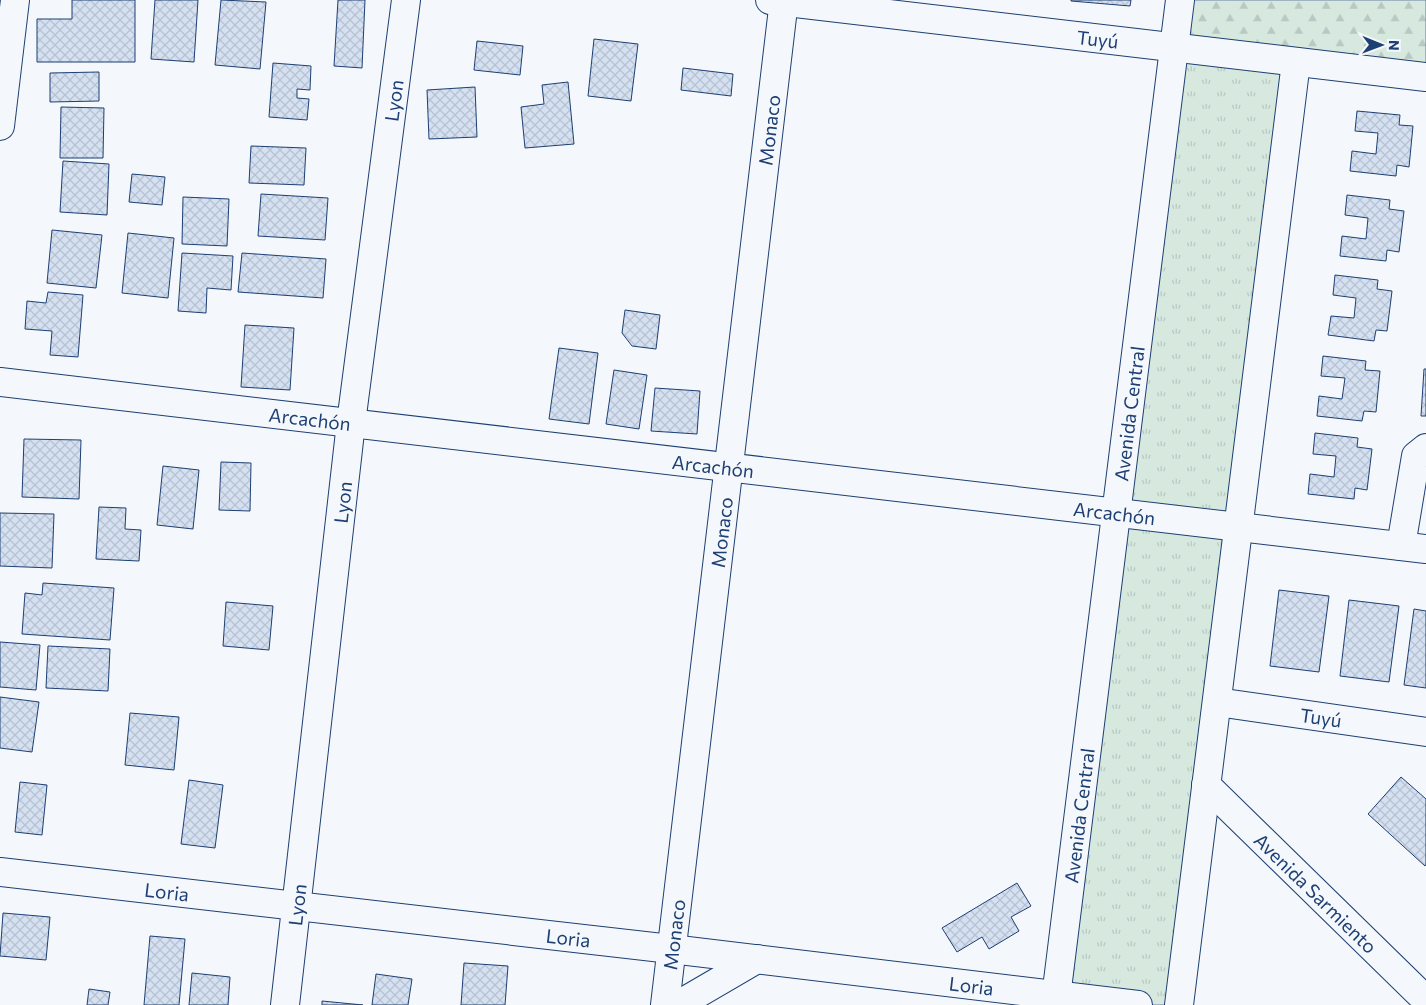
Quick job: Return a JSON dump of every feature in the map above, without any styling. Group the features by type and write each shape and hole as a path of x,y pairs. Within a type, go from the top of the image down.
{"street":[{"path":"0,126 15,0"},
{"name":"Lyon","path":"285,1005 350,423 406,0"},
{"name":"Tuyú","path":"779,0 1426,77"},
{"name":"Monaco","path":"665,1005 730,467 779,0"},
{"name":"Avenida Central","path":"1055,1000 1180,0"},
{"path":"1180,1005 1296,62"},
{"name":"Arcachón","path":"0,382 1413,548"},
{"path":"1413,548 1416,456 1426,448"},
{"name":"Tuyú","path":"1217,702 1426,732"},
{"name":"Avenida Sarmiento","path":"1206,785 1426,1000"},
{"name":"Loria","path":"0,872 757,959 1055,1000 1138,1005"},
{"path":"678,1005 757,959"}],"green space":[{"path":"1167,0 1426,0 1426,77 1173,48"},
{"path":"1173,48 1296,62 1179,1005 1055,1005"}],"building":[{"path":"72,0 135,0 135,62 37,62 37,19 72,19"},
{"path":"155,0 198,0 194,62 151,59"},
{"path":"221,0 266,2 260,69 215,65"},
{"path":"338,0 365,0 362,68 334,66"},
{"path":"1071,0 1131,0 1130,6"},
{"path":"594,39 638,44 631,101 588,96"},
{"path":"477,41 523,46 520,75 474,70"},
{"path":"273,63 311,66 310,90 297,89 297,98 309,99 307,120 269,117"},
{"path":"683,68 733,74 731,96 681,90"},
{"path":"99,72 99,101 50,102 50,73"},
{"path":"568,82 574,144 525,148 521,107 544,104 542,85"},
{"path":"475,87 477,137 429,139 427,90"},
{"path":"61,107 104,108 103,158 60,158"},
{"path":"1357,111 1400,115 1399,125 1413,126 1409,167 1397,165 1396,176 1350,171 1352,151 1376,154 1378,133 1355,131"},
{"path":"251,146 306,148 304,185 249,183"},
{"path":"63,161 109,164 107,215 60,212"},
{"path":"132,174 165,177 162,205 129,202"},
{"path":"261,194 328,198 325,240 258,236"},
{"path":"1347,195 1390,200 1389,209 1404,211 1399,252 1387,250 1386,261 1340,256 1342,236 1366,239 1368,218 1345,215"},
{"path":"183,197 229,199 227,246 182,244"},
{"path":"52,230 102,235 96,288 47,283"},
{"path":"128,233 174,238 168,298 122,293"},
{"path":"182,253 233,256 231,290 207,288 206,313 178,311"},
{"path":"242,253 326,259 323,298 238,292"},
{"path":"1335,275 1378,280 1377,289 1392,291 1387,331 1376,330 1374,341 1328,335 1331,316 1354,318 1356,298 1333,295"},
{"path":"48,292 83,295 78,357 50,355 52,331 25,329 27,301 46,303"},
{"path":"625,310 660,315 656,349 632,346 622,333"},
{"path":"245,325 294,328 290,390 241,387"},
{"path":"559,348 598,353 589,424 549,419"},
{"path":"1323,356 1366,361 1365,370 1380,371 1376,412 1364,411 1362,421 1317,416 1319,396 1342,399 1345,378 1321,376"},
{"path":"1424,369 1426,369 1426,416 1421,416"},
{"path":"614,370 647,375 639,429 606,424"},
{"path":"655,388 700,391 697,434 651,431"},
{"path":"1315,433 1358,438 1357,447 1372,449 1367,490 1355,488 1354,499 1308,494 1310,474 1334,477 1336,456 1313,454"},
{"path":"24,439 81,440 79,499 22,497"},
{"path":"221,462 251,463 250,511 219,510"},
{"path":"163,466 199,470 193,529 157,525"},
{"path":"99,507 126,508 125,529 141,530 139,561 96,559"},
{"path":"0,513 54,514 52,568 0,566"},
{"path":"43,583 114,588 110,640 22,634 25,593 42,595"},
{"path":"1279,590 1329,596 1319,672 1270,666"},
{"path":"1349,600 1399,606 1389,682 1340,676"},
{"path":"226,602 273,606 269,650 223,646"},
{"path":"1414,609 1426,611 1426,688 1404,685"},
{"path":"0,642 40,645 36,690 0,687"},
{"path":"48,646 110,649 108,691 46,688"},
{"path":"0,697 39,702 32,752 0,748"},
{"path":"130,713 179,717 174,770 125,765"},
{"path":"1401,777 1426,799 1425,866 1368,814"},
{"path":"189,780 223,785 215,848 181,844"},
{"path":"20,782 47,785 42,835 15,832"},
{"path":"1017,883 1031,906 1011,917 1019,931 989,949 982,937 957,952 942,928"},
{"path":"3,913 50,917 46,960 0,956"},
{"path":"150,936 185,939 179,1005 144,1005"},
{"path":"464,963 508,966 505,1005 461,1005"},
{"path":"192,973 230,977 228,1005 189,1005"},
{"path":"376,974 412,979 408,1005 372,1005"},
{"path":"89,989 110,992 108,1005 87,1005"},
{"path":"322,1001 363,1005 322,1005"}]}
